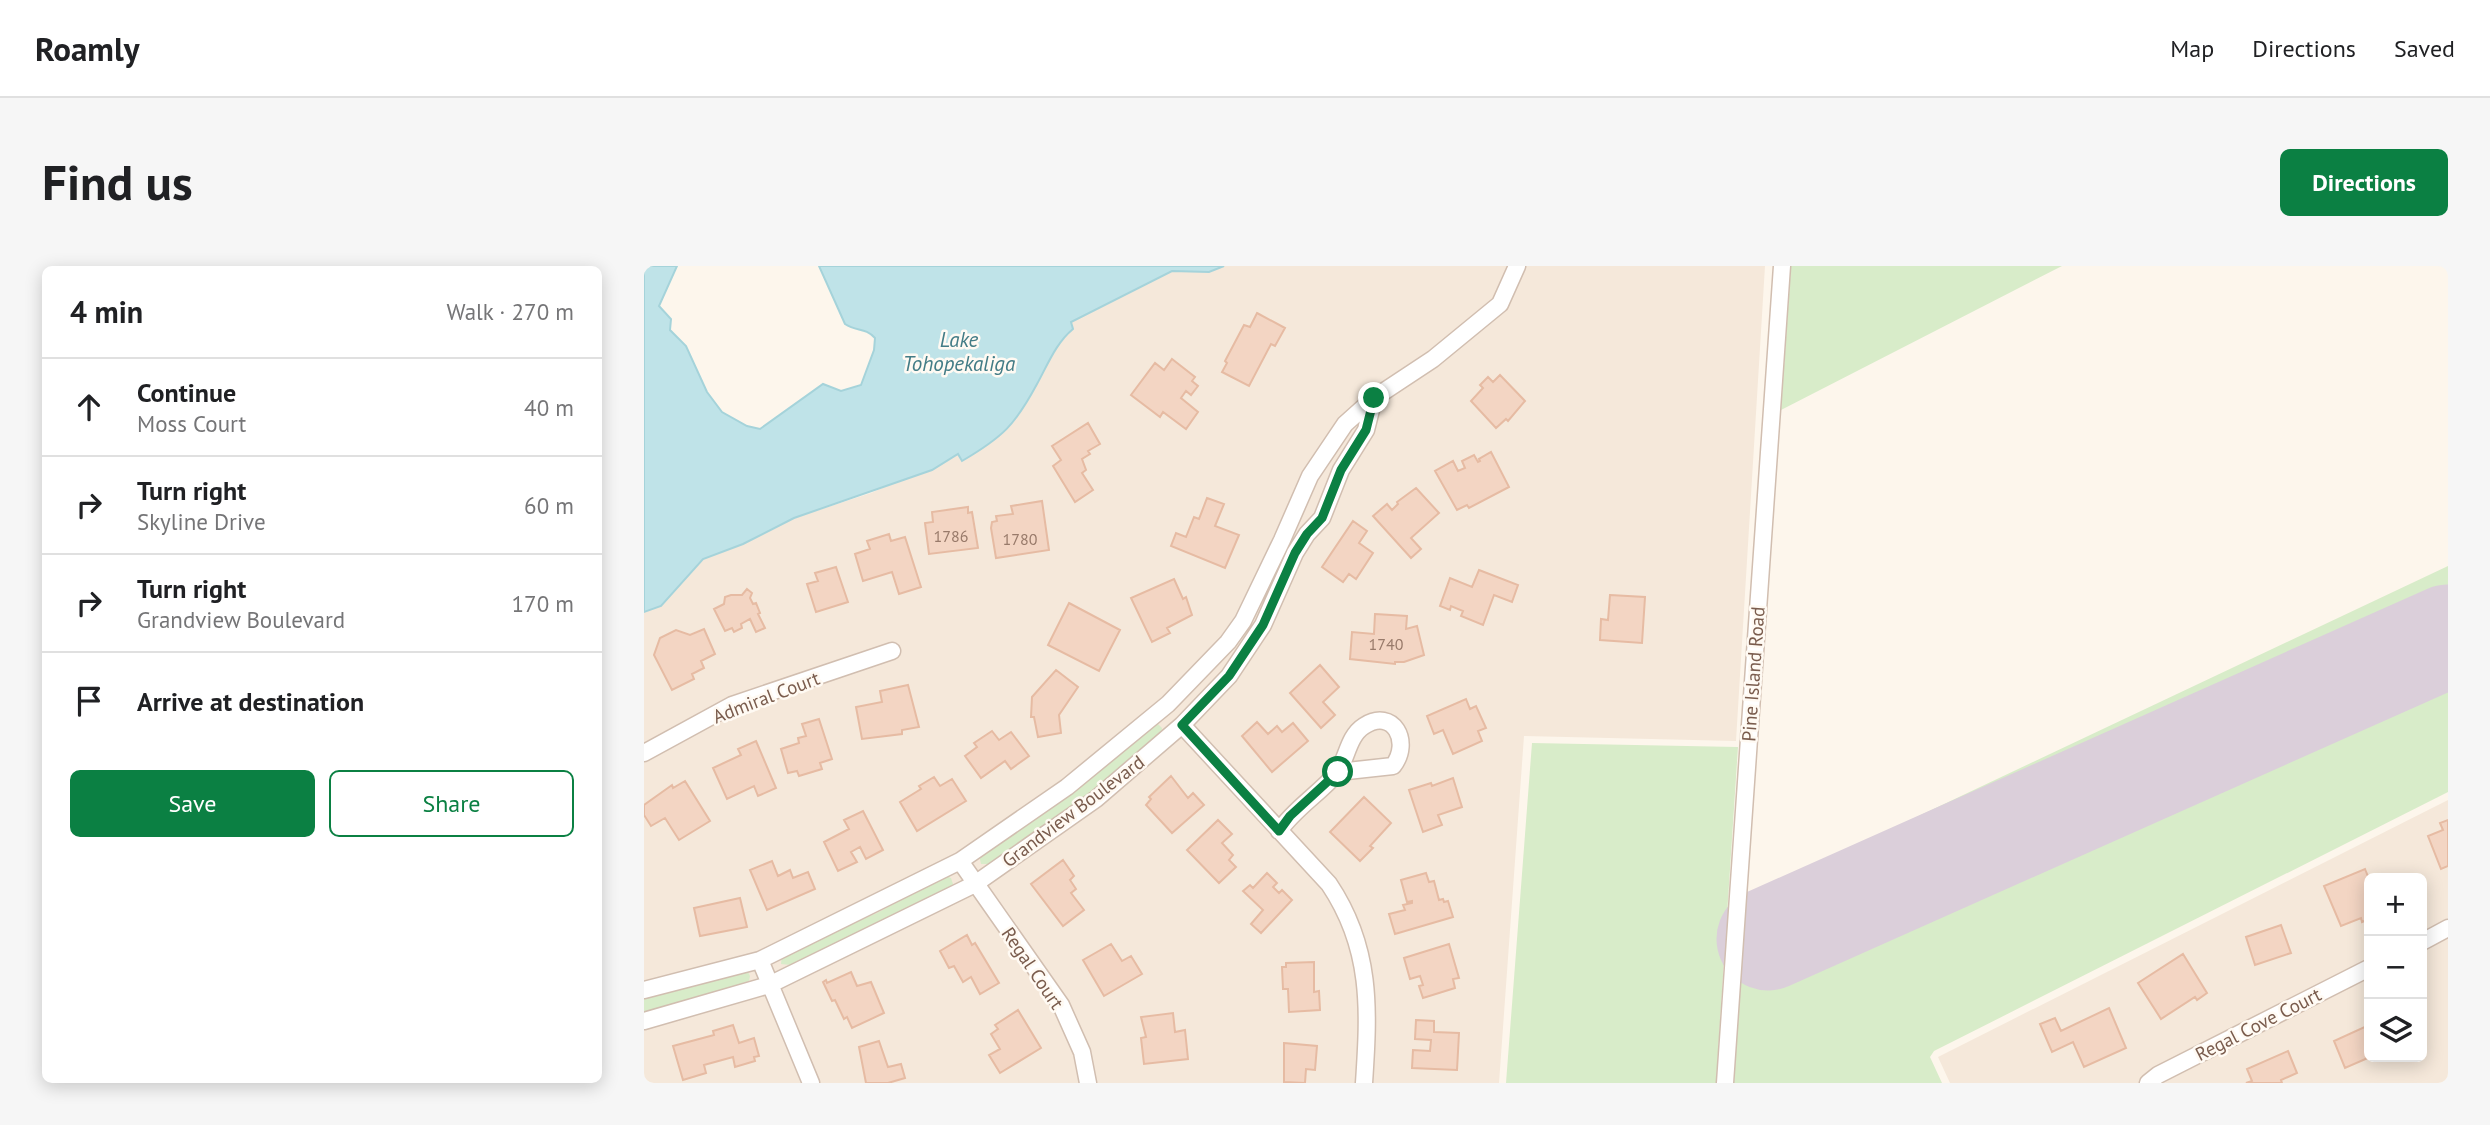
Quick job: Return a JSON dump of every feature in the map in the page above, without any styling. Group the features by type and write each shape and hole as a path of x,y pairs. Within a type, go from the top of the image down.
{"street":[{"name":"Grandview Boulevard","path":"644,990 760,960 960,861 1067,787 1168,704 1228,642 1254,600 1310,476 1345,424 1374,398 1433,359 1500,304 1517,266"},
{"name":"Pine Island Road","path":"1725,1083 1782,266"},
{"name":"Grandview Boulevard","path":"644,1021 769,985 975,884 1096,799 1182,725 1229,676 1263,625 1295,553 1307,534 1322,518 1341,470 1366,430 1374,398"},
{"name":"Admiral Court","path":"644,753 732,705 892,651"},
{"path":"1182,725 1329,884 1343,905 1363,964 1367,991 1364,1083"},
{"path":"1279,831 1290,816 1338,772"},
{"name":"Regal Court","path":"960,861 1061,1004 1082,1052 1088,1083"},
{"path":"2427,939 2448,928"},
{"path":"760,960 811,1083"},
{"name":"Regal Cove Court","path":"2156,1080 2364,971"}],"shaded area":[{"path":"1224,266 1765,266 1736,741 1524,736 1499,1083 644,1083 644,612 661,606 703,559 743,544 794,518 871,493 942,462 1019,415 1057,347 1073,329 1070,322 1172,271 1209,272"},
{"path":"2448,800 2448,1083 1950,1083 1938,1057"}],"green space":[{"path":"1791,266 2062,266 1781,410"},
{"path":"2448,566 2448,792 1934,1051 1930,1057 1942,1083 1734,1083 1745,898"},
{"path":"1157,723 1162,728 1161,735 1078,805 991,864 981,864 979,855"},
{"path":"1532,743 1738,747 1716,1083 1506,1083"},
{"path":"946,876 951,878 953,884 950,889 848,942 791,965 781,964 782,954 877,913"},
{"path":"739,971 748,972 749,981 644,1016 644,999"}],"water":[{"name":"Lake Tohopekaliga","path":"644,266 677,266 659,306 671,319 670,330 686,346 707,392 722,412 747,426 760,429 823,384 841,391 861,385 874,350 875,338 845,324 819,266 1224,266 1209,272 1172,271 1071,322 1073,329 1057,347 1029,398 1007,429 962,461 958,454 932,470 794,518 743,544 703,559 661,606 644,612"}],"building":[{"path":"1257,313 1285,328 1275,346 1271,344 1249,386 1222,372 1244,325 1250,327"},
{"path":"1172,359 1195,377 1192,381 1198,386 1191,395 1186,391 1181,398 1198,412 1186,429 1163,412 1160,417 1131,395 1155,363 1164,370"},
{"path":"1500,375 1525,401 1508,421 1506,419 1496,428 1471,401 1483,388 1480,385 1488,377 1493,382"},
{"path":"1088,423 1100,444 1088,451 1090,454 1082,459 1086,470 1082,473 1093,490 1075,502 1053,466 1061,460 1052,446"},
{"path":"1491,452 1509,487 1469,508 1467,505 1457,510 1435,471 1453,461 1458,471 1465,468 1462,461 1474,455 1478,462"},
{"path":"1416,488 1439,513 1411,538 1421,549 1411,558 1373,516 1387,504 1392,510 1397,502"},
{"path":"1207,498 1224,504 1215,526 1239,535 1225,568 1171,546 1176,533 1186,537 1194,517 1199,519"},
{"path":"1042,501 1049,550 996,558 991,528 992,522 997,521 996,516 1013,514 1011,506"},
{"path":"968,507 968,513 972,512 978,548 929,554 925,523 933,522 932,512"},
{"path":"1353,521 1367,531 1359,543 1373,553 1356,579 1349,574 1343,582 1322,567"},
{"path":"889,534 891,541 905,537 921,587 899,594 892,572 863,581 855,554 870,549 867,541"},
{"path":"836,567 848,602 816,612 807,584 818,581 815,573"},
{"path":"1479,570 1518,585 1512,602 1494,595 1483,625 1461,616 1463,611 1451,606 1450,610 1440,606 1450,578 1472,587"},
{"path":"1174,579 1183,599 1186,597 1192,615 1167,628 1170,633 1152,642 1131,598"},
{"path":"747,589 752,593 750,598 753,604 756,603 765,628 756,632 750,619 734,632 732,628 725,631 714,609 724,604 725,597 742,595"},
{"path":"1610,595 1645,597 1642,643 1600,640 1601,619 1608,620"},
{"path":"1069,603 1120,630 1099,671 1048,645"},
{"path":"1375,614 1407,616 1406,629 1417,626 1424,655 1395,664 1350,659 1352,632 1374,634"},
{"path":"704,629 715,654 701,661 704,668 692,674 694,679 672,690 654,655 660,638 676,630 690,635"},
{"path":"1320,665 1339,687 1323,702 1335,715 1321,728 1290,693"},
{"path":"1056,670 1078,687 1059,715 1061,733 1038,737 1034,717 1031,717 1032,697"},
{"path":"908,685 919,727 902,730 902,734 862,739 856,707 882,702 880,691"},
{"path":"1466,699 1470,709 1476,706 1486,728 1478,731 1482,741 1453,754 1443,730 1434,734 1427,716"},
{"path":"819,719 832,759 820,763 822,769 799,776 797,771 788,773 781,749 799,743 798,738 806,736 802,724"},
{"path":"1257,722 1268,734 1277,726 1282,732 1293,723 1308,741 1272,772 1242,736"},
{"path":"992,731 999,740 1011,732 1029,756 1011,769 1005,761 981,778 965,756 977,747 974,743"},
{"path":"756,741 776,788 758,796 754,786 727,799 713,768 741,755 738,749"},
{"path":"1171,776 1188,798 1193,793 1204,805 1172,833 1146,805 1151,799 1149,797"},
{"path":"934,777 940,786 952,779 966,801 917,831 900,802"},
{"path":"1453,778 1462,807 1438,815 1442,825 1423,832 1409,790 1431,783 1432,786"},
{"path":"685,781 710,821 679,840 665,818 651,826 644,815 644,805 672,785 673,788"},
{"path":"1364,797 1391,823 1360,861 1330,832"},
{"path":"863,811 883,850 866,859 860,847 851,852 857,862 838,871 824,842 849,829 844,820"},
{"path":"1218,820 1232,834 1222,843 1233,855 1229,860 1236,867 1219,883 1187,850"},
{"path":"2448,820 2448,866 2441,869 2428,836 2443,830 2440,823"},
{"path":"1063,860 1074,876 1070,880 1076,889 1071,893 1084,910 1063,926 1031,884"},
{"path":"772,861 778,876 790,870 793,878 808,872 815,889 767,910 750,870"},
{"path":"2365,869 2364,921 2361,918 2341,926 2324,886"},
{"path":"1267,873 1277,883 1273,887 1279,893 1282,890 1292,900 1261,933 1251,924 1263,910 1243,891 1250,885 1253,888"},
{"path":"1426,873 1429,882 1434,881 1439,900 1448,901 1453,917 1395,934 1389,914 1405,910 1403,905 1412,903 1407,902 1401,880"},
{"path":"740,898 747,927 700,936 694,908"},
{"path":"2281,925 2291,953 2255,965 2246,937"},
{"path":"967,935 972,945 975,943 999,983 980,994 971,977 963,982 954,966 949,968 940,951"},
{"path":"1111,944 1122,961 1131,956 1142,974 1104,996 1083,960"},
{"path":"1449,944 1459,978 1453,979 1455,988 1423,998 1419,986 1423,985 1420,976 1410,979 1404,958"},
{"path":"2183,954 2207,993 2197,1000 2195,997 2161,1019 2138,983"},
{"path":"1314,962 1314,992 1319,991 1320,1010 1289,1012 1288,989 1283,989 1282,967 1286,967 1286,963"},
{"path":"851,972 857,986 871,982 884,1013 852,1028 847,1017 844,1019 835,1000 832,1001 823,982 826,980 827,983"},
{"path":"2109,1008 2126,1048 2084,1067 2073,1042 2052,1052 2040,1024 2055,1018 2061,1031"},
{"path":"1018,1010 1041,1048 1000,1073 989,1055 1000,1049 991,1034 998,1029 995,1025"},
{"path":"1173,1013 1175,1032 1185,1030 1188,1059 1144,1064 1141,1038 1146,1037 1141,1017"},
{"path":"1416,1020 1434,1021 1434,1032 1459,1033 1457,1070 1412,1068 1413,1050 1430,1051 1431,1040 1415,1039"},
{"path":"733,1025 739,1043 754,1038 759,1056 754,1057 755,1061 735,1067 733,1057 704,1065 706,1073 683,1080 673,1046 714,1035 713,1031"},
{"path":"2364,1027 2364,1060 2345,1068 2334,1041"},
{"path":"879,1041 888,1067 901,1064 905,1078 888,1083 866,1083 859,1047"},
{"path":"1284,1043 1317,1046 1315,1070 1306,1069 1305,1083 1284,1082"},
{"path":"2288,1051 2297,1073 2281,1080 2282,1083 2246,1083 2252,1081 2247,1069"}],"runway":[{"path":"1768,939 2448,636"}],"route":[{"path":"1338,772 1290,816 1279,831 1182,725 1229,676 1263,625 1295,553 1307,534 1322,518 1341,470 1366,430 1374,398"}]}
